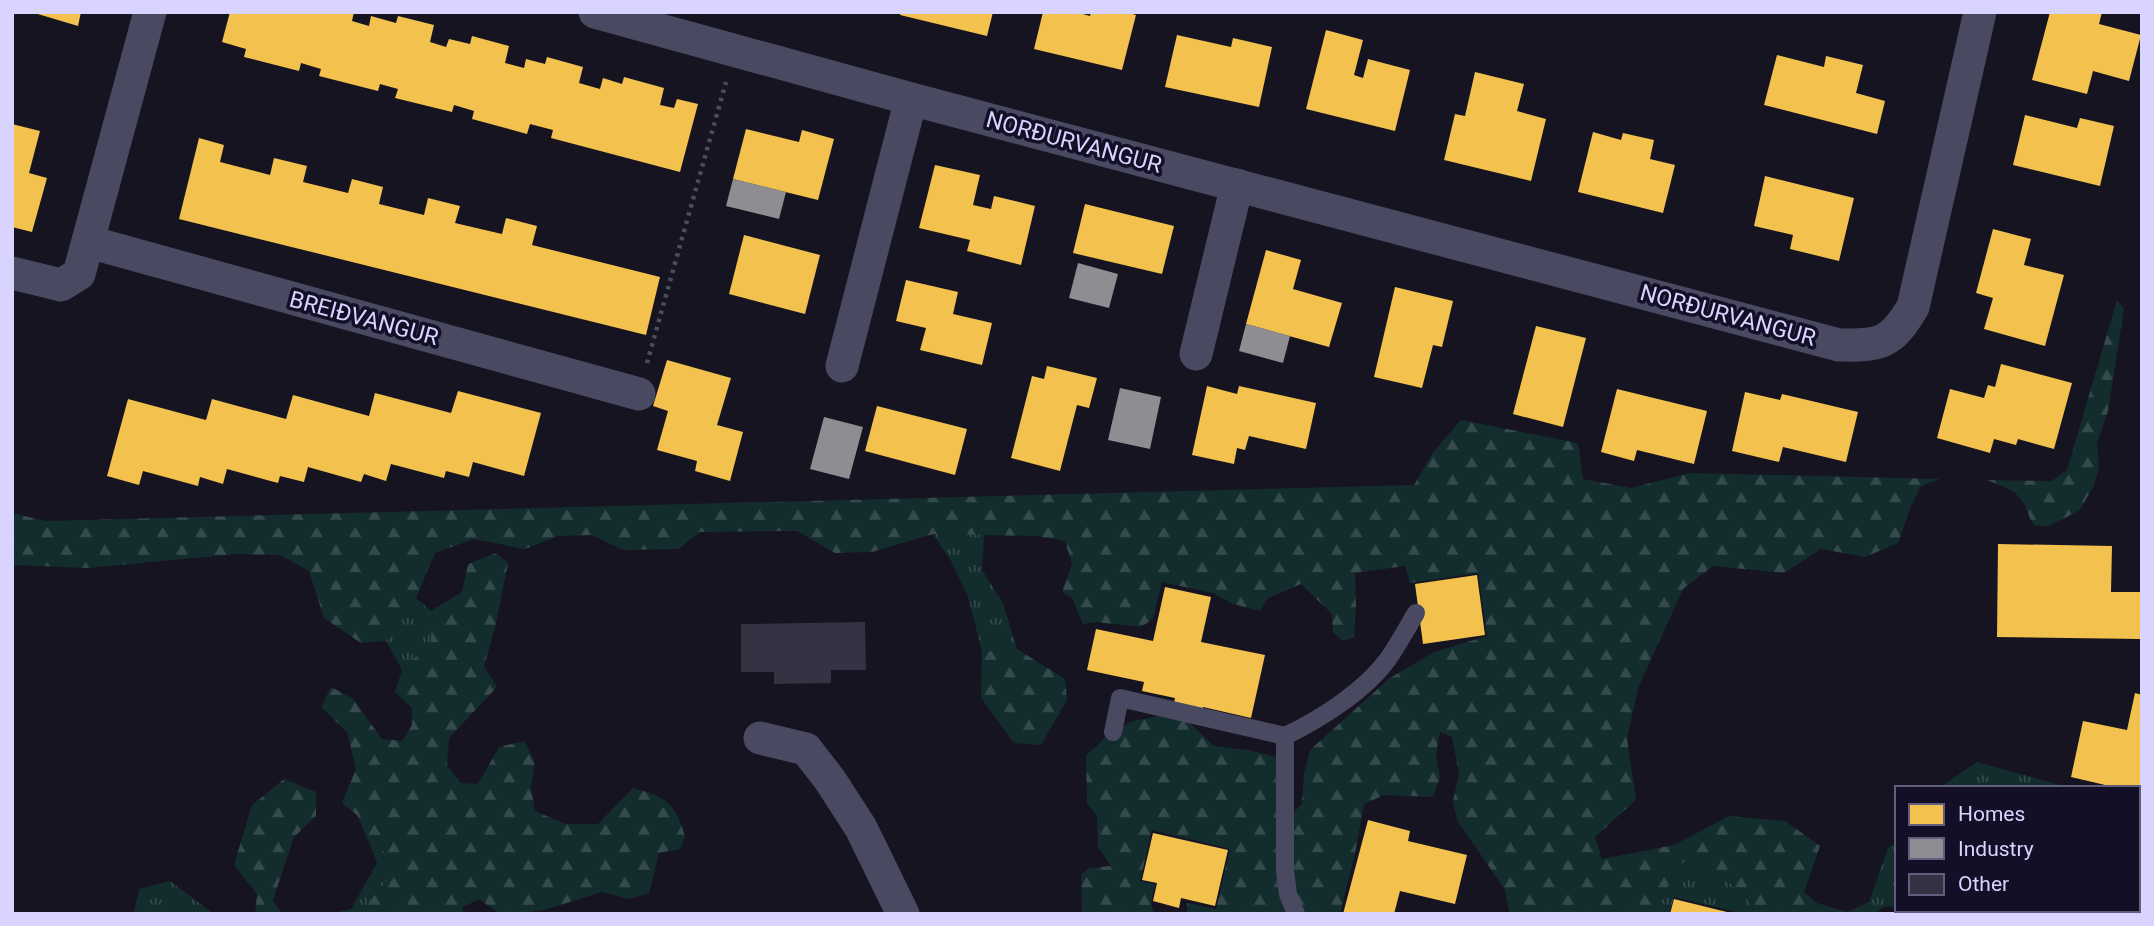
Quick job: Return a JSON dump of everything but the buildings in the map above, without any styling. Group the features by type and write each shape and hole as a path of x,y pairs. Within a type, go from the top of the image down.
{"street":[{"path":"12,273 61,285 79,274 150,12"},
{"name":"NORÐURVANGUR","path":"596,12 911,99 1839,345 1872,346 1899,330 1913,307 1980,12"},
{"path":"842,366 911,99"},
{"path":"1196,354 1237,184"},
{"name":"BREIÐVANGUR","path":"89,242 639,394"},
{"path":"760,738 806,750 830,780 861,828 903,914"}],"lane":[{"path":"1113,732 1120,698 1285,736 1309,725 1368,681 1387,660 1416,613"},
{"path":"1285,736 1285,872 1288,894 1296,914"}],"path":[{"path":"639,394 735,51"}],"green space":[{"path":"2117,300 2124,309 2108,411 2097,443 2099,468 2094,485 2080,510 2049,526 2035,526 2018,496 1987,480 2052,481 2067,470"},
{"path":"1461,420 1578,443 1583,479 1631,488 1690,473 1940,479 1921,486 1898,543 1865,557 1821,549 1784,573 1713,566 1683,589 1638,688 1627,738 1636,800 1595,837 1602,859 1674,845 1729,816 1785,821 1820,846 1804,892 1817,903 1815,914 1754,914 1744,895 1736,887 1717,875 1685,862 1674,865 1668,888 1648,914 1510,914 1505,890 1457,820 1453,801 1459,774 1452,737 1440,732 1436,753 1440,778 1433,797 1384,795 1364,804 1340,914 1187,914 1187,903 1216,909 1230,849 1152,830 1140,881 1155,884 1151,903 1154,914 1082,914 1081,875 1089,868 1111,866 1098,847 1097,816 1087,803 1086,755 1107,734 1133,721 1160,716 1187,720 1214,746 1276,757 1282,763 1292,814 1302,804 1304,773 1310,750 1390,678 1434,652 1487,636 1478,573 1410,583 1405,566 1355,573 1354,637 1343,641 1333,632 1332,614 1301,584 1268,598 1260,611 1233,604 1213,593 1162,582 1153,619 1141,627 1097,622 1083,624 1072,598 1062,592 1072,564 1065,541 1036,536 933,534 872,552 835,553 797,531 700,532 678,549 623,550 592,535 558,536 525,549 474,539 435,553 416,598 386,641 361,643 324,618 309,571 280,555 237,554 87,568 12,565 12,513 45,521 1414,485 1434,451"},
{"path":"933,534 984,535 982,570 1003,603 1017,649 982,652 968,596 951,561"},
{"path":"496,553 508,563 484,666 497,687 449,738 447,766 461,783 478,784 499,747 524,741 535,762 531,787 535,811 565,824 598,824 633,788 662,798 668,803 685,836 680,849 659,853 649,893 629,899 602,892 544,910 500,914 479,899 463,907 462,914 371,914 371,899 391,876 390,854 370,845 357,815 342,803 356,769 347,732 321,707 331,687 353,699 382,739 402,741 412,725 412,708 395,692 402,670 431,642 431,611 462,592 468,564"},
{"path":"416,598 431,611 431,642 402,670 386,641"},
{"path":"1017,649 1065,679 1067,700 1041,745 1014,743 981,698 982,652"},
{"path":"1977,762 2064,786 1944,786"},
{"path":"284,779 316,792 316,816 294,837 273,900 282,914 255,914 257,894 234,865 252,805"},
{"path":"1895,843 1895,906 1883,907 1875,914 1815,914 1817,903 1847,912 1869,902 1888,848"},
{"path":"370,845 390,854 392,876 371,899 371,914 330,914 351,909 377,863"},
{"path":"1685,862 1717,875 1736,887 1750,904 1754,914 1674,897 1669,914 1648,914 1668,888 1674,865"},
{"path":"170,881 214,914 134,913 139,889"},
{"path":"2142,889 2142,914 2049,914 2140,912"}]}
